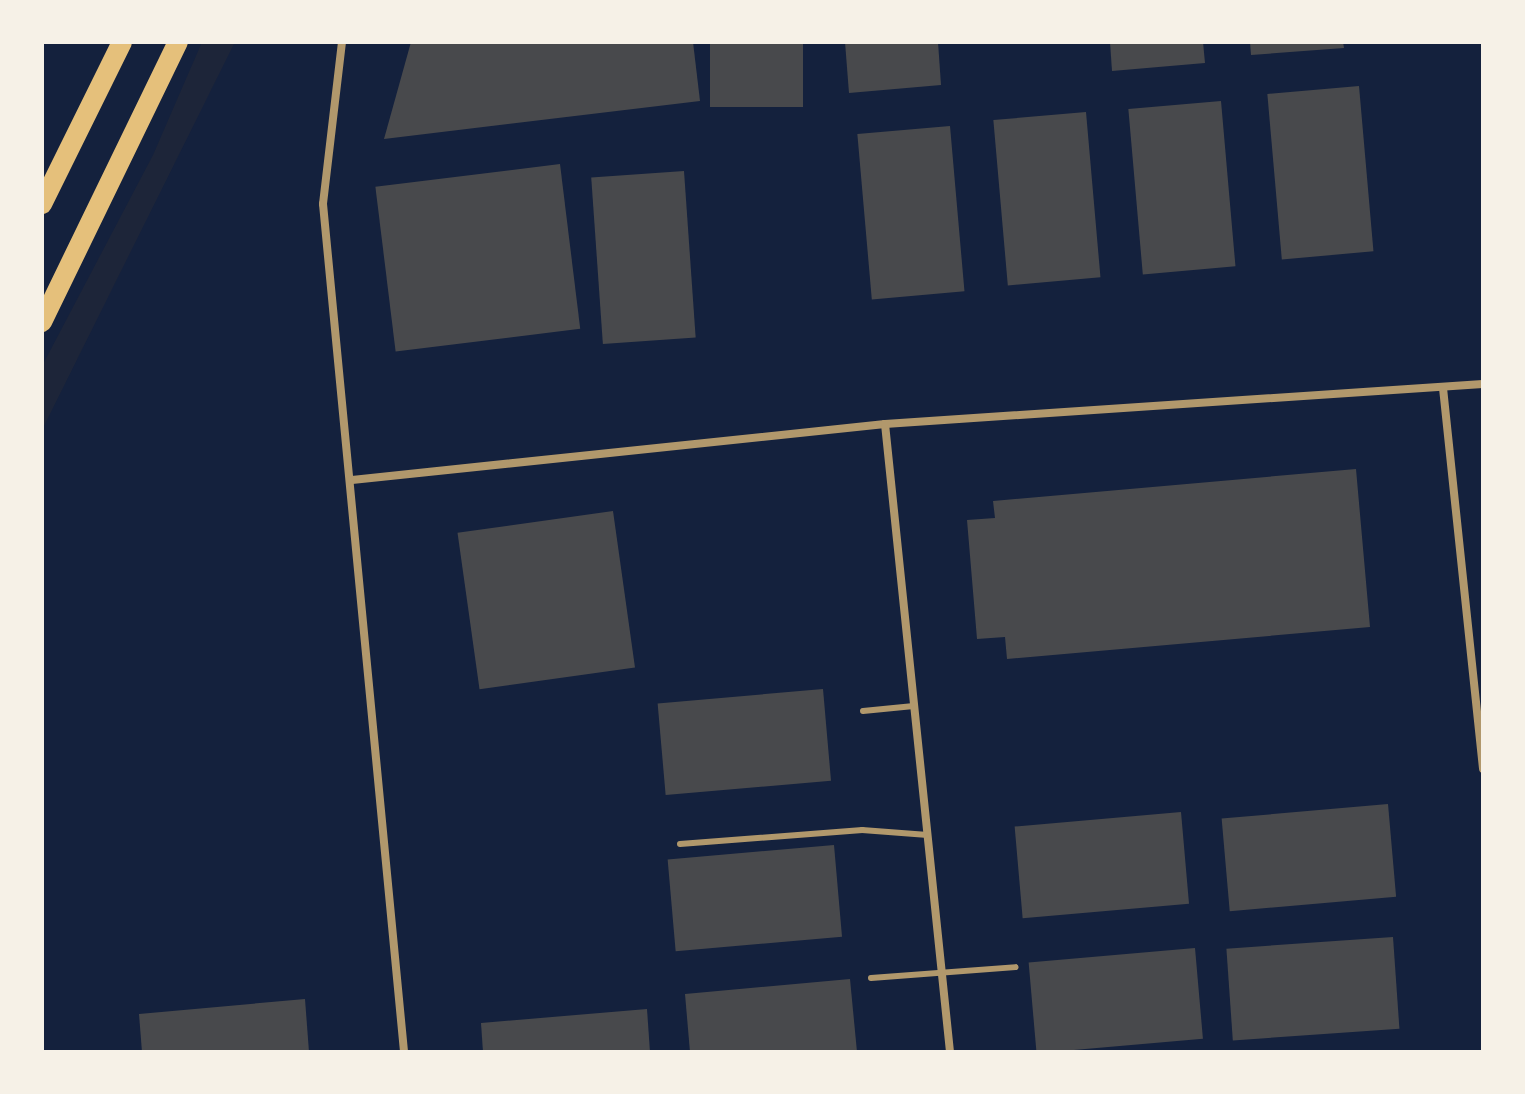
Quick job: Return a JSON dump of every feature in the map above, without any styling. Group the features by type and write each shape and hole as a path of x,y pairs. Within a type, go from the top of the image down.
{"highway":[{"path":"42,204 122,42"},
{"path":"42,322 178,42"}],"street":[{"path":"342,42 323,204 352,480 404,1052"},
{"path":"352,480 885,424 1483,384"},
{"path":"1443,388 1483,769"},
{"path":"885,424 950,1052"}],"lane":[{"path":"863,711 914,706"},
{"path":"680,844 862,830 928,835"},
{"path":"871,978 1016,967"}],"shaded area":[{"path":"202,42 235,42 42,430 42,366 153,155"}],"building":[{"path":"411,42 693,42 700,101 384,139"},
{"path":"710,42 803,42 803,107 710,107"},
{"path":"845,42 938,42 941,85 849,93"},
{"path":"1110,42 1203,42 1205,63 1112,71"},
{"path":"1250,42 1343,42 1344,48 1251,55"},
{"path":"1359,86 1373,251 1282,259 1267,94"},
{"path":"1221,101 1235,266 1143,274 1128,109"},
{"path":"1086,112 1100,277 1008,285 993,120"},
{"path":"950,126 964,291 872,299 857,134"},
{"path":"560,164 580,329 396,351 375,187"},
{"path":"684,171 696,338 603,344 591,177"},
{"path":"1356,469 1370,627 1007,659 1005,637 977,639 967,520 995,518 993,501"},
{"path":"613,511 635,667 480,689 458,533"},
{"path":"823,689 831,781 666,795 658,703"},
{"path":"1388,804 1396,897 1230,911 1222,819"},
{"path":"1181,812 1189,904 1023,918 1015,827"},
{"path":"834,845 842,937 676,951 668,860"},
{"path":"1393,937 1399,1029 1233,1040 1226,949"},
{"path":"1195,948 1203,1039 1036,1052 1029,963"},
{"path":"850,979 857,1052 690,1052 685,994"},
{"path":"305,999 309,1052 142,1052 139,1014"},
{"path":"647,1009 650,1052 483,1052 481,1023"}]}
